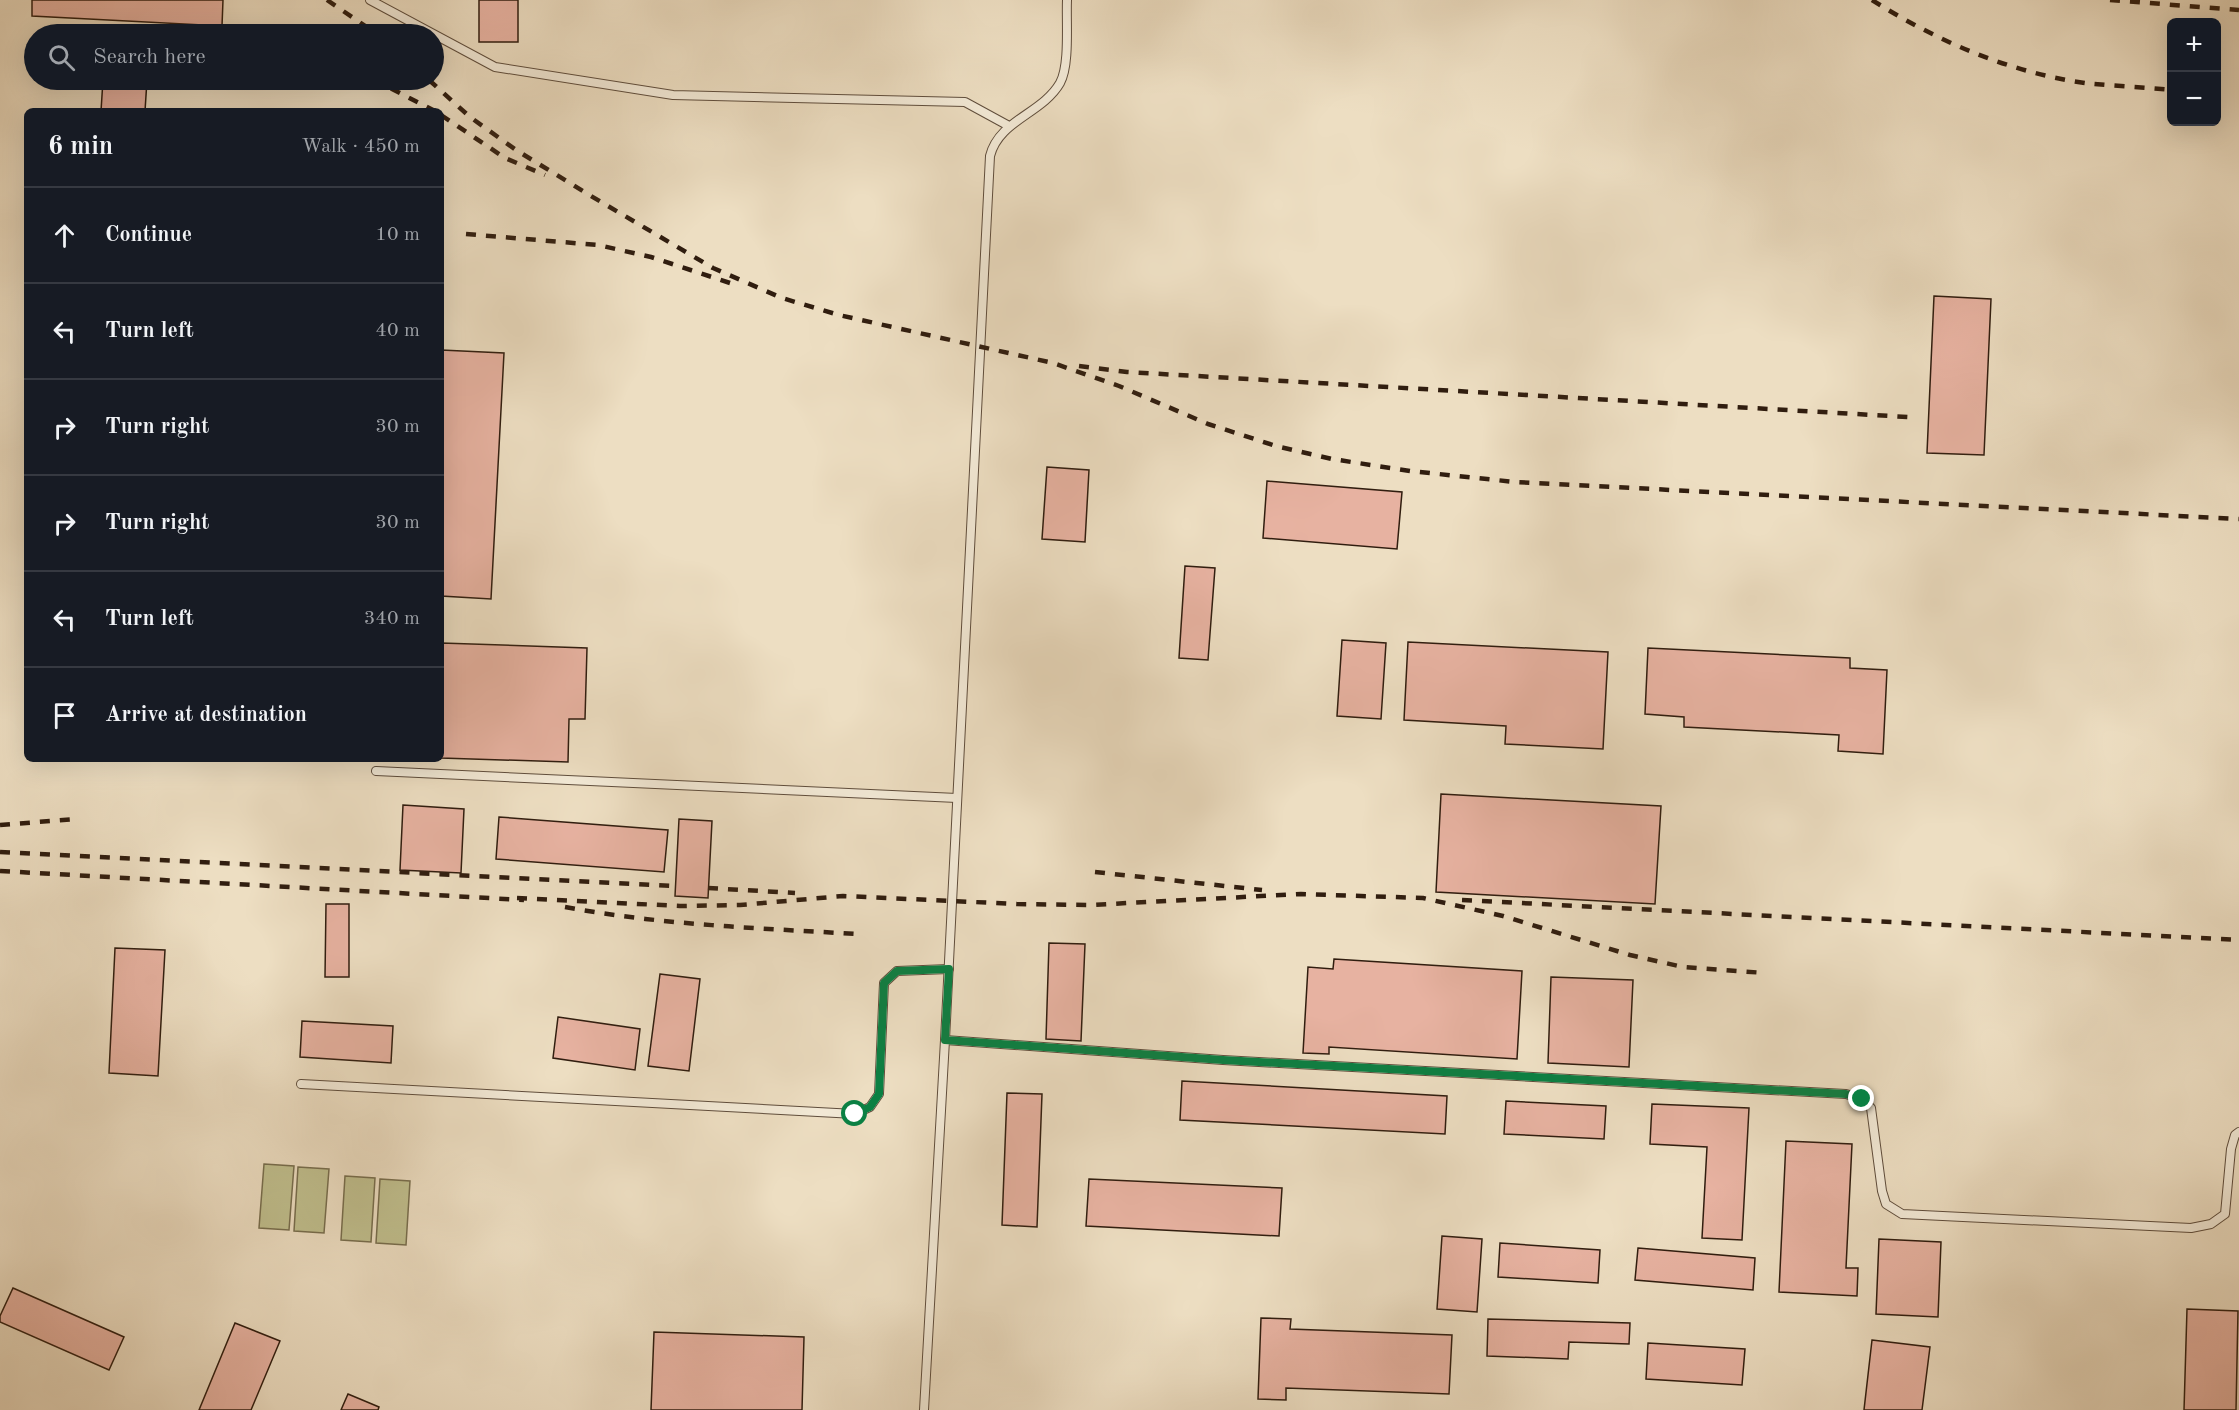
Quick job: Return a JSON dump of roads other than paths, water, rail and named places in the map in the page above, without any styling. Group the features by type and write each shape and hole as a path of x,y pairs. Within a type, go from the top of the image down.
{"lane":[{"path":"370,0 415,24"},
{"path":"924,1410 990,156 992,147 1009,126 1051,96 1061,81 1065,64 1067,0"},
{"path":"444,40 495,67 673,95 965,102 1009,126"},
{"path":"376,771 957,798"},
{"path":"301,1084 855,1114 870,1107 879,1094 884,983 897,971 949,969"},
{"path":"945,1040 1235,1060 1846,1094 1862,1099 1871,1108 1882,1191 1886,1204 1902,1214 2191,1228 2211,1224 2224,1214 2231,1149 2235,1135 2239,1132"}],"railway":[{"path":"327,0 362,24"},
{"path":"1872,0 1922,29 2001,63 2056,78 2085,83 2167,90"},
{"path":"2110,0 2239,10"},
{"path":"394,90 429,108"},
{"path":"440,90 470,117 516,150 591,196 713,268 782,298 839,315 1053,363 1119,386 1208,424 1276,446 1332,459 1410,471 1515,482 2239,519"},
{"path":"444,117 505,158 545,175"},
{"path":"466,234 598,245 651,257 730,283"},
{"path":"1079,366 1127,372 1908,417"},
{"path":"0,825 76,819"},
{"path":"0,852 675,886"},
{"path":"0,871 524,900"},
{"path":"1095,872 1262,890"},
{"path":"708,888 795,893"},
{"path":"517,898 680,906 740,905 843,896 1090,905 1301,894 1423,898 1503,916 1630,955 1683,967 1765,973"},
{"path":"1462,900 2239,940"},
{"path":"565,907 674,922 856,934"}]}
